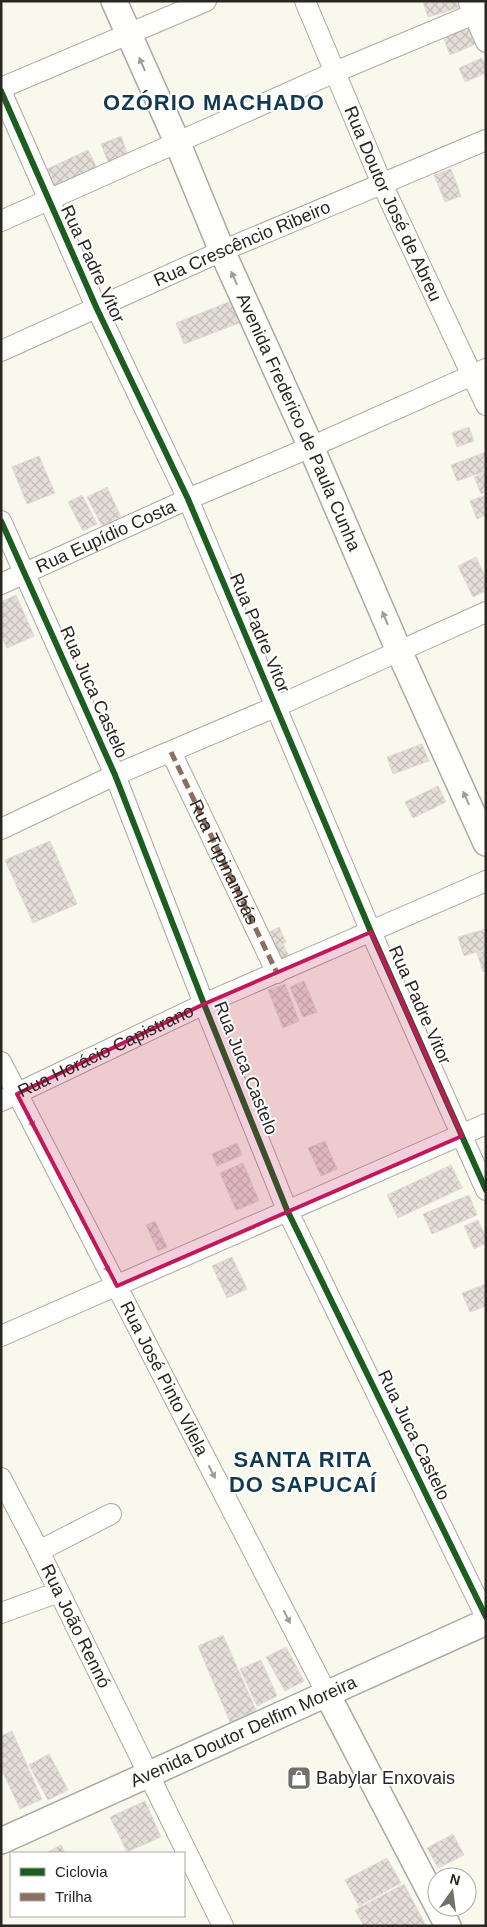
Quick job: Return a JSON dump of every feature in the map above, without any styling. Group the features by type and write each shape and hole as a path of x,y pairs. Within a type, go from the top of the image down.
{"main road":[{"name":"Avenida Frederico de Paula Cunha","path":"114,1 178,144 222,251 486,843"},
{"name":"Avenida Doutor Delfim Moreira","path":"1,1842 486,1622"},
{"path":"327,1694 427,1885"}],"street":[{"path":"1,89 206,1"},
{"name":"Rua Doutor José de Abreu","path":"305,1 382,184 479,372 486,405"},
{"path":"1,221 178,144 476,8 486,42"},
{"name":"Rua Padre Vitor","path":"1,89 48,201 97,309 188,499 371,932 486,1190"},
{"name":"Rua Crescêncio Ribeiro","path":"1,351 222,251 486,140"},
{"name":"Rua Eupídio Costa","path":"1,584 188,499 311,447 479,372"},
{"name":"Rua Juca Castelo","path":"1,520 115,775 287,1210 486,1617"},
{"path":"1,829 115,775 275,707 486,612"},
{"name":"Rua Tupinambás","path":"171,752 277,973"},
{"name":"Rua Horácio Capistrano","path":"9,1098 204,1004 486,881"},
{"name":"Rua José Pinto Vilela","path":"1,1062 9,1098 117,1286 327,1694"},
{"path":"1,1336 486,1124"},
{"name":"Rua João Rennó","path":"1,1478 39,1551 223,1926"},
{"path":"39,1551 110,1514"},
{"path":"1,1612 59,1592"}],"highlighted area":[{"path":"371,932 462,1136 117,1286 17,1094 204,1004"}],"building":[{"path":"456,1 458,8 428,17 423,2"},
{"path":"469,27 476,44 450,55 443,37"},
{"path":"482,58 486,67 486,73 465,82 459,68"},
{"path":"121,136 130,161 111,169 101,144"},
{"path":"88,150 100,174 58,193 47,169"},
{"path":"451,169 461,196 445,202 434,175"},
{"path":"231,301 239,323 184,344 176,323"},
{"path":"469,427 474,441 457,447 452,433"},
{"path":"486,452 486,471 457,481 451,465"},
{"path":"39,456 55,493 27,504 12,467"},
{"path":"486,472 486,492 481,494 474,477"},
{"path":"107,487 121,517 102,526 87,497"},
{"path":"82,495 97,524 83,531 68,502"},
{"path":"486,495 486,515 477,519 470,501"},
{"path":"476,557 486,578 486,591 473,597 458,566"},
{"path":"16,595 34,636 7,648 1,635 1,602"},
{"path":"422,744 429,761 393,774 387,757"},
{"path":"438,786 446,802 413,818 405,802"},
{"path":"50,841 77,904 33,923 5,860"},
{"path":"279,927 286,942 283,944 289,956 277,962 264,935"},
{"path":"486,929 486,949 464,956 458,937"},
{"path":"486,950 486,971 483,972 477,953"},
{"path":"304,981 317,1012 303,1017 290,987"},
{"path":"285,984 299,1021 283,1028 268,990"},
{"path":"325,1141 337,1169 321,1176 308,1148"},
{"path":"237,1143 242,1155 217,1166 212,1154"},
{"path":"243,1163 259,1201 236,1210 220,1173"},
{"path":"451,1165 462,1188 398,1218 387,1195"},
{"path":"469,1195 477,1215 432,1234 423,1214"},
{"path":"478,1220 486,1237 486,1243 474,1249 464,1226"},
{"path":"155,1221 167,1247 158,1251 146,1225"},
{"path":"232,1257 247,1289 227,1298 212,1266"},
{"path":"486,1284 486,1306 470,1312 462,1293"},
{"path":"223,1635 256,1710 230,1722 198,1646"},
{"path":"286,1647 304,1681 285,1691 266,1657"},
{"path":"261,1660 277,1696 257,1706 240,1669"},
{"path":"12,1731 42,1799 20,1809 1,1768 1,1736"},
{"path":"49,1754 68,1790 48,1800 29,1765"},
{"path":"145,1801 161,1837 127,1852 110,1817"},
{"path":"453,1834 464,1855 437,1867 427,1848"},
{"path":"61,1845 64,1852 48,1852"},
{"path":"387,1858 401,1883 359,1906 345,1880"},
{"path":"404,1884 426,1926 364,1926 355,1910"}],"marked path":[{"path":"171,752 277,973"}],"cycle path":[{"path":"1,91 97,309 188,499 371,932 486,1190"},
{"path":"1,521 115,775 287,1210 486,1617"}],"place":[{"name":"Babylar Enxovais","path":"299,1778"}],"district":[{"name":"OZÓRIO MACHADO","path":"214,102"},
{"name":"SANTA RITA DO SAPUCAÍ","path":"303,1472"}]}
